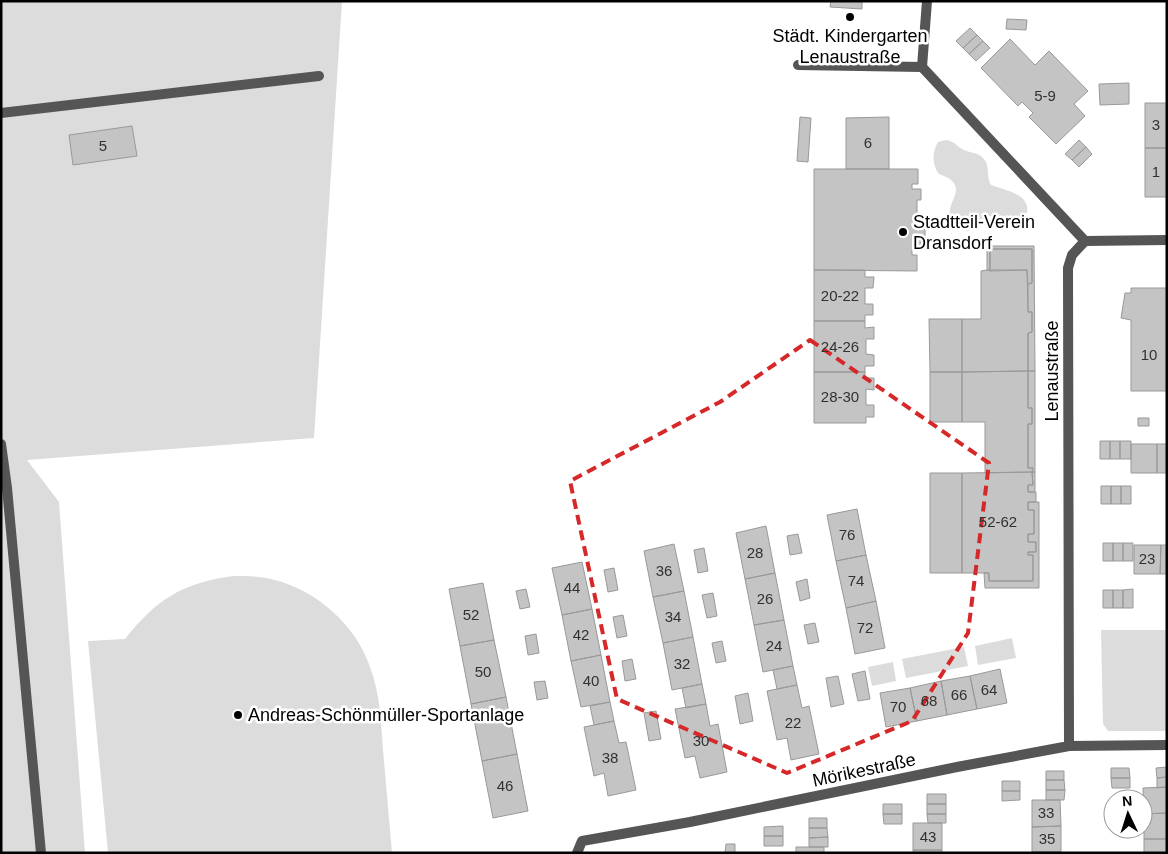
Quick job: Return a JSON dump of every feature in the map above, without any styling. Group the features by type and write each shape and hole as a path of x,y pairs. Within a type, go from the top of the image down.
{"street":[{"path":"922,67 927,1"},
{"path":"798,65 922,67 1085,241 1167,240"},
{"path":"1,113 319,76"},
{"name":"Lenaustraße","path":"1069,746 1068,268 1072,255 1085,241"},
{"path":"1,444 7,488 41,853"},
{"name":"Mörikestraße","path":"577,853 582,841 698,820 1069,746 1167,745"}],"highlighted area":[{"path":"810,340 989,463 968,633 912,721 787,773 617,699 570,481 720,402"}],"shaded area":[{"path":"1,1 342,1 314,438 27,460 59,502 85,853 1,853"},
{"path":"946,140 965,151 975,153 984,158 991,185 1023,199 1027,210 1022,221 1017,224 1010,224 987,216 968,231 953,225 950,211 956,191 955,184 938,173 934,161 938,142"},
{"name":"Andreas-Schönmüller-Sportanlage","path":"233,576 254,576 270,579 306,592 320,601 345,624 364,652 376,687 380,708 392,853 108,853 88,641 125,639 148,613 172,595 199,583"},
{"path":"1101,630 1167,630 1167,731 1108,731 1103,724"},
{"path":"1012,638 1016,658 978,665 975,646"},
{"path":"964,647 968,666 906,678 902,659"},
{"path":"893,662 896,681 872,686 868,667"}],"building":[{"path":"831,1 862,1 862,9 830,7"},
{"path":"1007,19 1027,20 1026,30 1006,29"},
{"path":"970,28 977,35 963,48 956,41"},
{"path":"977,35 983,41 969,54 963,48"},
{"path":"1010,39 1035,65 1049,51 1088,91 1074,104 1085,116 1056,144 1029,117 1033,113 1022,102 1018,106 981,68"},
{"path":"983,41 990,48 976,61 969,54"},
{"path":"1129,83 1129,104 1100,105 1099,84"},
{"path":"1145,103 1167,103 1167,148 1145,148"},
{"path":"800,117 811,118 808,162 797,161"},
{"path":"889,117 889,169 846,169 846,118"},
{"path":"132,126 137,156 73,165 69,135"},
{"path":"1079,140 1086,147 1072,160 1065,154"},
{"path":"1086,147 1092,154 1079,167 1072,160"},
{"path":"1145,148 1167,148 1167,197 1145,197"},
{"path":"814,169 918,169 918,184 912,184 912,189 921,189 921,200 917,200 917,226 925,226 925,236 917,236 916,239 921,239 921,250 912,250 912,255 917,255 917,271 814,270"},
{"path":"987,246 1034,246 1035,371 1028,371 1028,333 1032,332 1032,312 1028,312 1028,284 1032,283 1032,249 990,249 990,271 987,270"},
{"path":"990,249 1032,249 1032,283 1028,284 1027,270 990,271"},
{"path":"814,270 865,270 865,277 874,277 873,288 865,288 865,304 873,304 873,315 865,315 865,321 814,321"},
{"path":"1027,270 1028,312 1032,312 1032,332 1028,333 1028,371 962,372 962,319 981,319 981,271"},
{"path":"1131,288 1167,288 1167,391 1131,391 1131,320 1121,318 1125,293 1131,293"},
{"path":"929,319 962,319 962,372 930,372"},
{"path":"814,321 865,321 865,328 874,327 874,339 866,339 866,354 874,355 874,366 865,366 865,372 814,372"},
{"path":"1028,371 1035,371 1035,472 1032,472 1033,468 1028,468 1028,424 1032,424 1032,408 1028,408"},
{"path":"1028,371 1028,408 1032,408 1032,424 1028,424 1028,468 1033,468 1032,472 985,473 985,422 962,422 962,372"},
{"path":"814,372 865,372 865,378 874,378 874,390 866,389 866,405 874,405 874,417 866,417 866,423 814,423"},
{"path":"930,372 962,372 962,422 930,422"},
{"path":"1138,418 1149,418 1149,426 1138,426"},
{"path":"1100,441 1110,441 1110,459 1100,459"},
{"path":"1110,441 1120,441 1120,459 1110,459"},
{"path":"1120,441 1131,441 1131,459 1120,459"},
{"path":"1131,444 1157,444 1157,473 1131,473"},
{"path":"1157,444 1167,444 1167,473 1157,473"},
{"path":"1032,472 1033,485 1028,485 1028,492 1036,492 1036,502 1028,502 1028,510 1034,510 1034,534 1028,534 1028,542 1036,542 1036,552 1028,552 1028,555 1033,555 1033,581 989,581 989,573 962,573 962,473"},
{"path":"1032,472 1035,472 1035,492 1028,492 1028,485 1033,485"},
{"path":"930,473 962,473 962,573 930,573"},
{"path":"1101,486 1111,486 1111,504 1101,504"},
{"path":"1111,486 1121,486 1121,504 1111,504"},
{"path":"1121,486 1131,486 1131,504 1121,504"},
{"path":"1028,502 1039,502 1039,588 985,588 984,573 989,573 989,581 1033,581 1033,555 1028,555 1028,552 1036,552 1036,542 1028,542 1028,534 1034,534 1034,510 1028,510"},
{"path":"857,509 866,555 836,561 827,515"},
{"path":"766,526 775,573 745,579 736,533"},
{"path":"798,534 802,553 790,555 787,536"},
{"path":"1103,543 1113,543 1113,561 1103,561"},
{"path":"1113,543 1123,543 1123,561 1113,561"},
{"path":"1123,543 1133,543 1133,561 1123,561"},
{"path":"674,544 684,591 653,597 644,551"},
{"path":"1134,545 1161,545 1160,574 1134,574"},
{"path":"1161,545 1167,545 1167,574 1160,574"},
{"path":"704,548 708,571 698,573 694,550"},
{"path":"866,555 876,601 846,608 836,561"},
{"path":"582,562 592,609 562,615 552,568"},
{"path":"614,568 618,590 608,592 604,570"},
{"path":"775,573 784,620 754,625 745,579"},
{"path":"807,579 810,598 800,601 796,582"},
{"path":"483,583 494,640 460,646 449,589"},
{"path":"526,589 530,607 520,609 516,591"},
{"path":"1133,589 1133,608 1123,608 1123,590"},
{"path":"1103,590 1113,590 1113,608 1103,608"},
{"path":"1113,590 1123,590 1123,608 1113,608"},
{"path":"684,591 693,637 663,643 653,597"},
{"path":"713,593 717,616 707,618 702,595"},
{"path":"876,601 885,648 855,654 846,608"},
{"path":"592,609 601,655 571,661 562,615"},
{"path":"623,615 627,636 617,638 613,617"},
{"path":"784,620 793,666 763,672 754,625"},
{"path":"815,623 819,642 808,644 804,625"},
{"path":"536,634 539,653 528,655 525,636"},
{"path":"693,637 702,684 672,690 663,643"},
{"path":"494,640 506,697 471,704 460,646"},
{"path":"722,641 726,661 716,663 712,643"},
{"path":"601,655 610,702 581,707 571,661"},
{"path":"632,659 636,679 625,681 622,661"},
{"path":"793,666 797,685 777,689 773,670"},
{"path":"1000,669 1007,703 977,709 970,676"},
{"path":"865,671 870,699 858,701 852,674"},
{"path":"838,676 844,704 831,707 826,678"},
{"path":"970,676 977,709 947,715 941,681"},
{"path":"545,681 548,698 537,700 534,682"},
{"path":"941,681 947,715 917,721 910,688"},
{"path":"702,684 706,704 686,708 682,688"},
{"path":"797,685 802,708 809,706 819,754 791,760 787,738 777,740 767,691"},
{"path":"910,688 917,721 886,727 880,693"},
{"path":"748,693 753,721 740,724 735,696"},
{"path":"506,697 517,754 482,761 471,704"},
{"path":"610,702 614,721 594,725 590,706"},
{"path":"706,704 710,726 718,724 727,772 700,778 695,756 685,758 675,709"},
{"path":"656,711 661,739 649,741 644,713"},
{"path":"614,721 619,743 626,742 636,790 608,796 604,773 594,776 584,727"},
{"path":"517,754 528,811 493,818 482,761"},
{"path":"1167,767 1167,777 1157,778 1156,768"},
{"path":"1111,768 1129,768 1130,778 1111,778"},
{"path":"1046,771 1064,771 1064,780 1046,780"},
{"path":"1167,777 1167,787 1157,788 1157,778"},
{"path":"1111,778 1130,778 1130,788 1112,788"},
{"path":"1046,780 1064,780 1065,790 1046,790"},
{"path":"1002,781 1020,781 1020,791 1002,791"},
{"path":"1167,787 1167,813 1153,814 1153,789 1143,788"},
{"path":"1046,790 1065,790 1064,800 1046,800"},
{"path":"1002,791 1020,791 1020,800 1002,801"},
{"path":"927,794 946,794 946,804 927,804"},
{"path":"1032,800 1060,800 1061,826 1032,827"},
{"path":"883,804 902,804 902,814 883,814"},
{"path":"927,804 946,804 946,814 927,814"},
{"path":"1167,813 1167,839 1153,839 1153,814"},
{"path":"883,814 902,814 902,824 884,824"},
{"path":"927,814 946,814 946,823 928,823"},
{"path":"809,818 827,818 827,828 809,828"},
{"path":"913,823 942,823 942,850 913,850"},
{"path":"783,826 783,836 764,836 764,827"},
{"path":"1061,826 1061,852 1032,852 1032,827"},
{"path":"809,828 827,828 828,837 809,838"},
{"path":"764,836 783,836 783,846 764,846"},
{"path":"828,837 828,847 809,847 809,838"},
{"path":"1144,839 1167,839 1167,853 1144,853"},
{"path":"726,844 735,844 735,853 725,853"},
{"path":"796,847 824,847 824,853 796,853"},
{"path":"913,850 942,850 942,853 913,853"},
{"path":"1061,852 1061,853 1032,853"}],"place":[{"name":"Städt. Kindergarten Lenaustraße","path":"850,17"},
{"name":"Stadtteil-Verein Dransdorf","path":"903,232"},
{"name":"Andreas-Schönmüller-Sportanlage","path":"238,715"}]}
